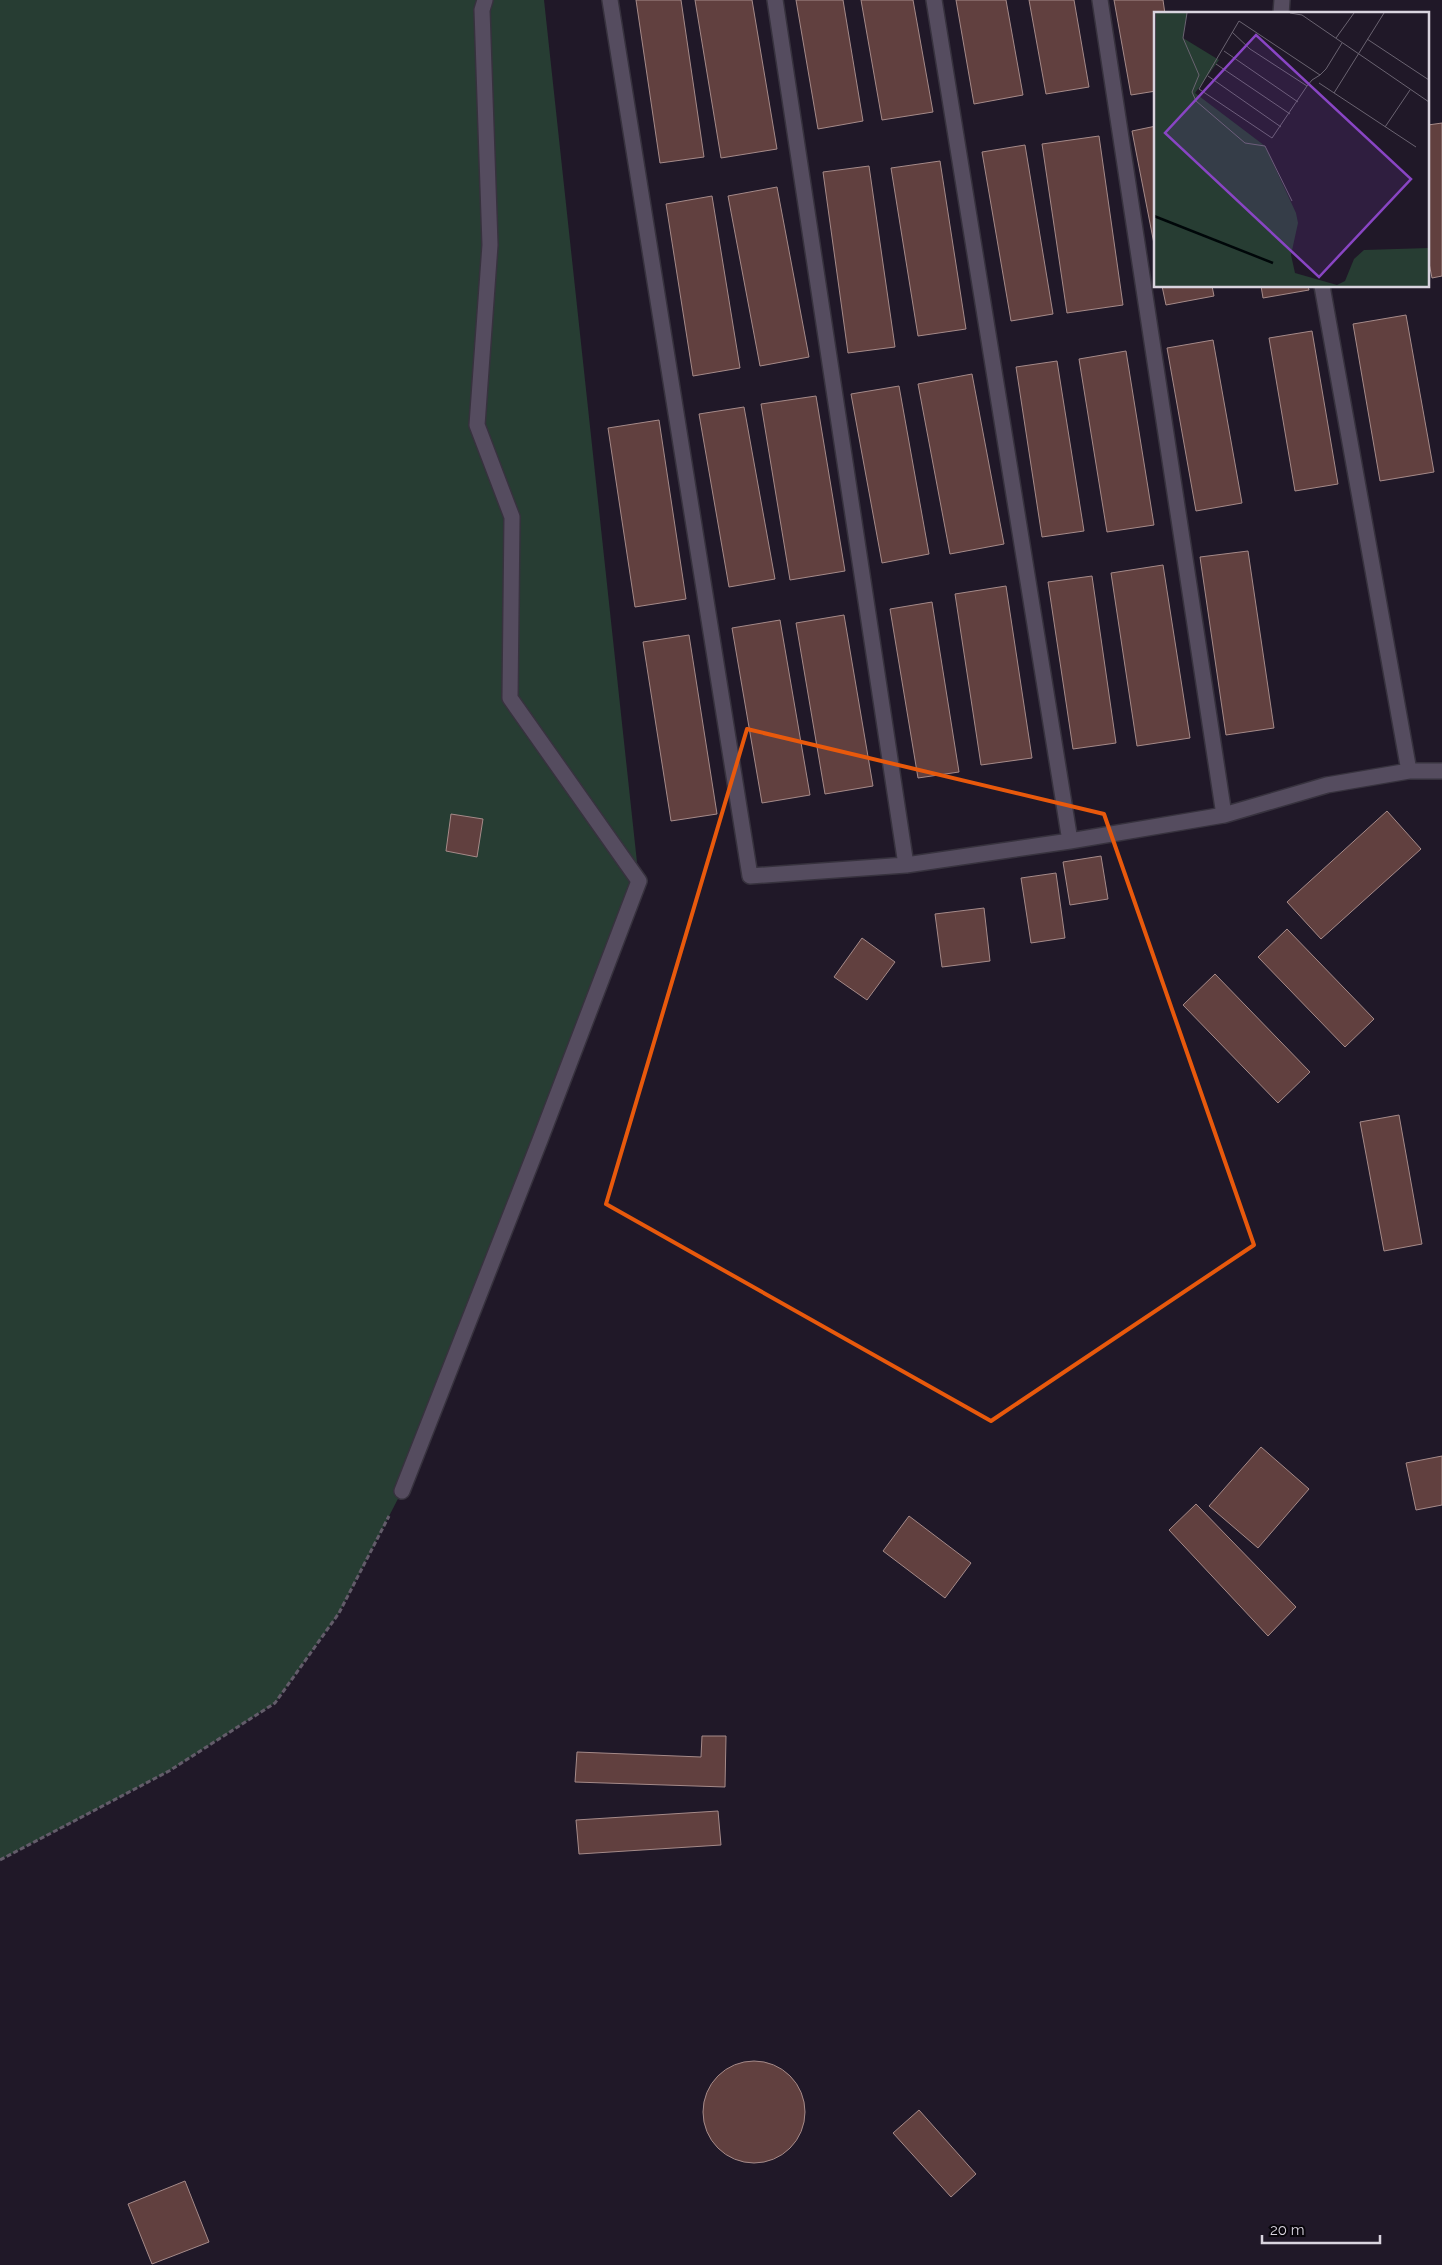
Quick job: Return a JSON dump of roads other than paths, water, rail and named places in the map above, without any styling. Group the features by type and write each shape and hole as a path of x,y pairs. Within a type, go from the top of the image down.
{"street":[{"path":"402,1491 639,882 510,698 512,517 477,425 490,245 482,10 485,0"},
{"path":"610,0 750,876 906,865 1070,841 1224,815 1327,785 1409,771 1442,770"},
{"path":"775,0 906,865"},
{"path":"934,0 1070,841"},
{"path":"1100,0 1224,815"},
{"path":"1322,288 1409,771"}]}
